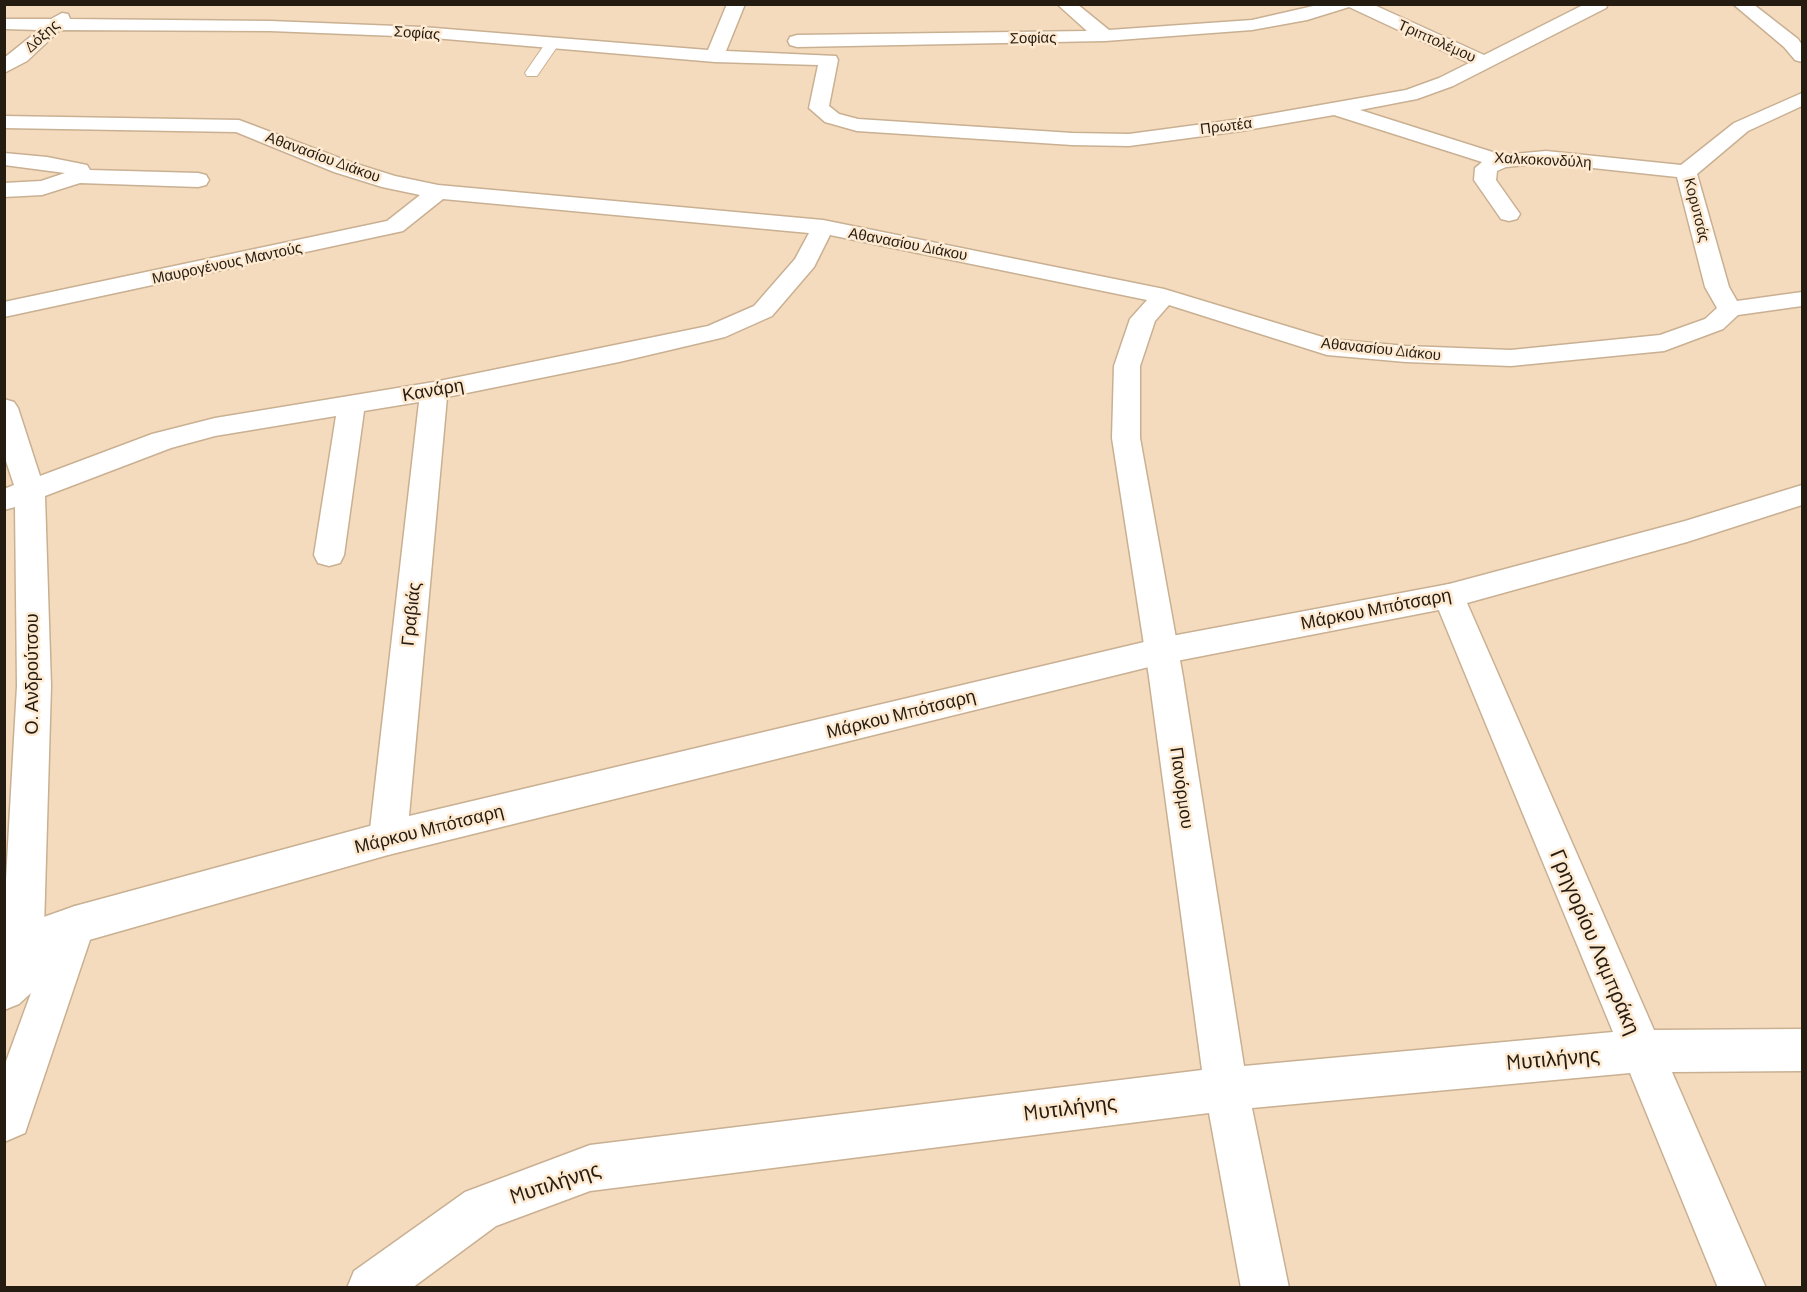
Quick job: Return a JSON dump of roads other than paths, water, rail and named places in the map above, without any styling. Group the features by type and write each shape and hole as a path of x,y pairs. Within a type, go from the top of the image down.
{"street":[{"name":"Δόξης","path":"4,67 20,57 79,4"},
{"path":"718,50 736,4"},
{"path":"1065,4 1105,36"},
{"name":"Σοφίας","path":"718,50 1105,36 1252,25 1307,15 1342,4"},
{"name":"Τριπτολέμου","path":"1356,4 1485,63"},
{"name":"Πρωτέα","path":"832,117 856,125 1072,139 1129,140 1410,95 1446,82 1600,4"},
{"path":"1741,4 1797,49"},
{"path":"1768,4 1797,49"},
{"path":"270,26 284,12"},
{"name":"Σοφίας","path":"4,24 270,26 422,32 552,44 718,50 829,60 819,108 832,117"},
{"name":"Κορυτσάς","path":"1730,309 1717,287 1686,172 1741,127 1803,99"},
{"name":"Χαλκοκονδύλη","path":"1335,108 1450,147 1502,160 1546,157 1686,172"},
{"name":"Αθανασίου Διάκου","path":"4,122 239,126 342,167 390,182 438,192 823,227 1164,296 1327,347 1406,354 1511,358 1664,343 1714,324 1730,309 1803,299"},
{"path":"4,159 47,163 79,170 76,176"},
{"path":"1502,160 1486,168 1485,180 1509,214"},
{"path":"4,190 42,188 76,176 198,180"},
{"name":"Μαυρογένους Μαντούς","path":"4,310 395,226 438,192"},
{"name":"Κανάρη","path":"17,496 162,441 215,427 434,391 716,332 762,311 806,262 823,227"},
{"name":"Πανόρμου","path":"1164,296 1143,319 1127,366 1126,438 1161,651 1226,1089 1265,1287"},
{"name":"Γραβιάς","path":"388,838 434,391"},
{"path":"329,555 352,404"},
{"name":"Ο. Ανδρούτσου","path":"4,408 17,496 34,686 14,948"},
{"name":"Μάρκου Μπότσαρη","path":"14,948 75,925 388,838 1161,651 1449,596 1687,531 1803,495"},
{"name":"Γρηγορίου Λαμπράκη","path":"1449,596 1742,1287"},
{"path":"4,990 75,925"},
{"path":"4,1120 9,1117 75,925"},
{"name":"Mυτιλήνης","path":"371,1287 481,1208 590,1168 1226,1089 1641,1051 1803,1050"}],"lane":[{"path":"532,73 552,44"}]}
